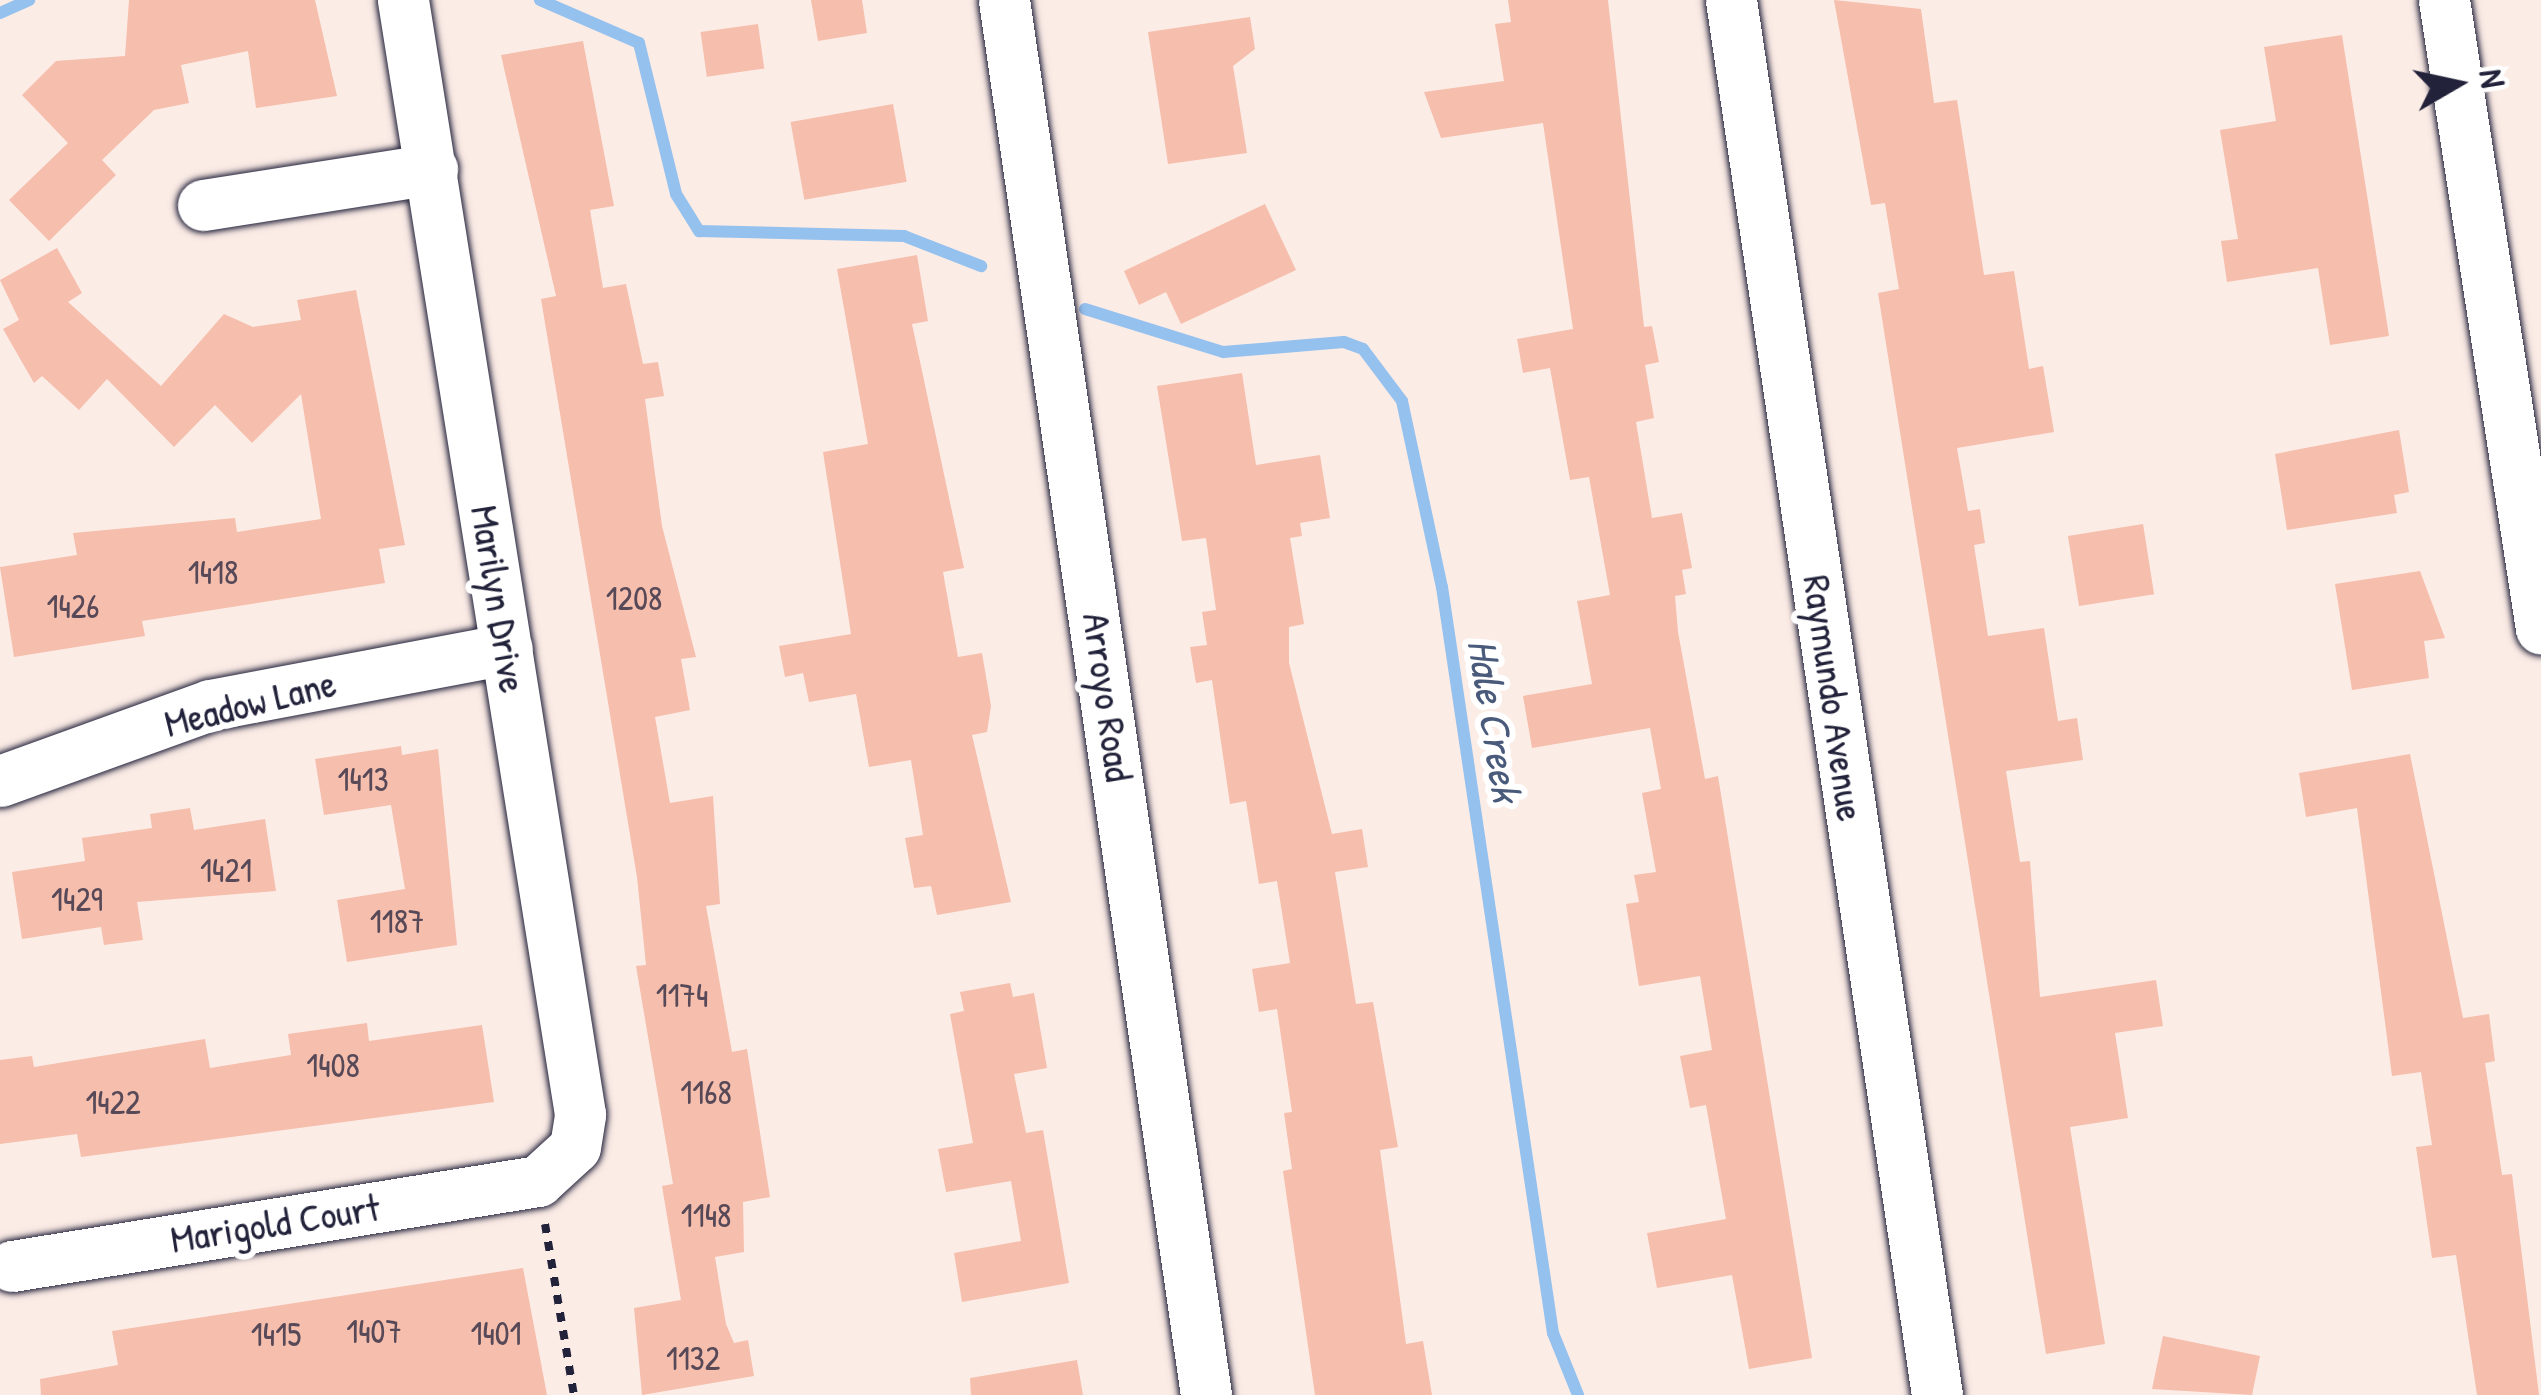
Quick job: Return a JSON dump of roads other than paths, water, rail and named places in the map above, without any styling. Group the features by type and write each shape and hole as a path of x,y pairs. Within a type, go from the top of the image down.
{"street":[{"name":"Marilyn Drive","path":"403,0 580,1114 564,1166 538,1181"},
{"name":"Arroyo Road","path":"1004,0 1206,1395"},
{"name":"Raymundo Avenue","path":"1731,0 1937,1395"},
{"path":"2444,0 2541,629"},
{"path":"203,205 432,170"},
{"name":"Meadow Lane","path":"0,782 210,705 507,649"},
{"name":"Marigold Court","path":"13,1266 538,1181"}],"waterway":[{"name":"Hale Creek","path":"0,13 29,0"},
{"name":"Hale Creek","path":"540,0 639,43 676,194 699,231 904,236 981,266"},
{"name":"Hale Creek","path":"1085,309 1223,352 1344,342 1363,349 1402,401 1442,587 1553,1333 1578,1395"}]}
